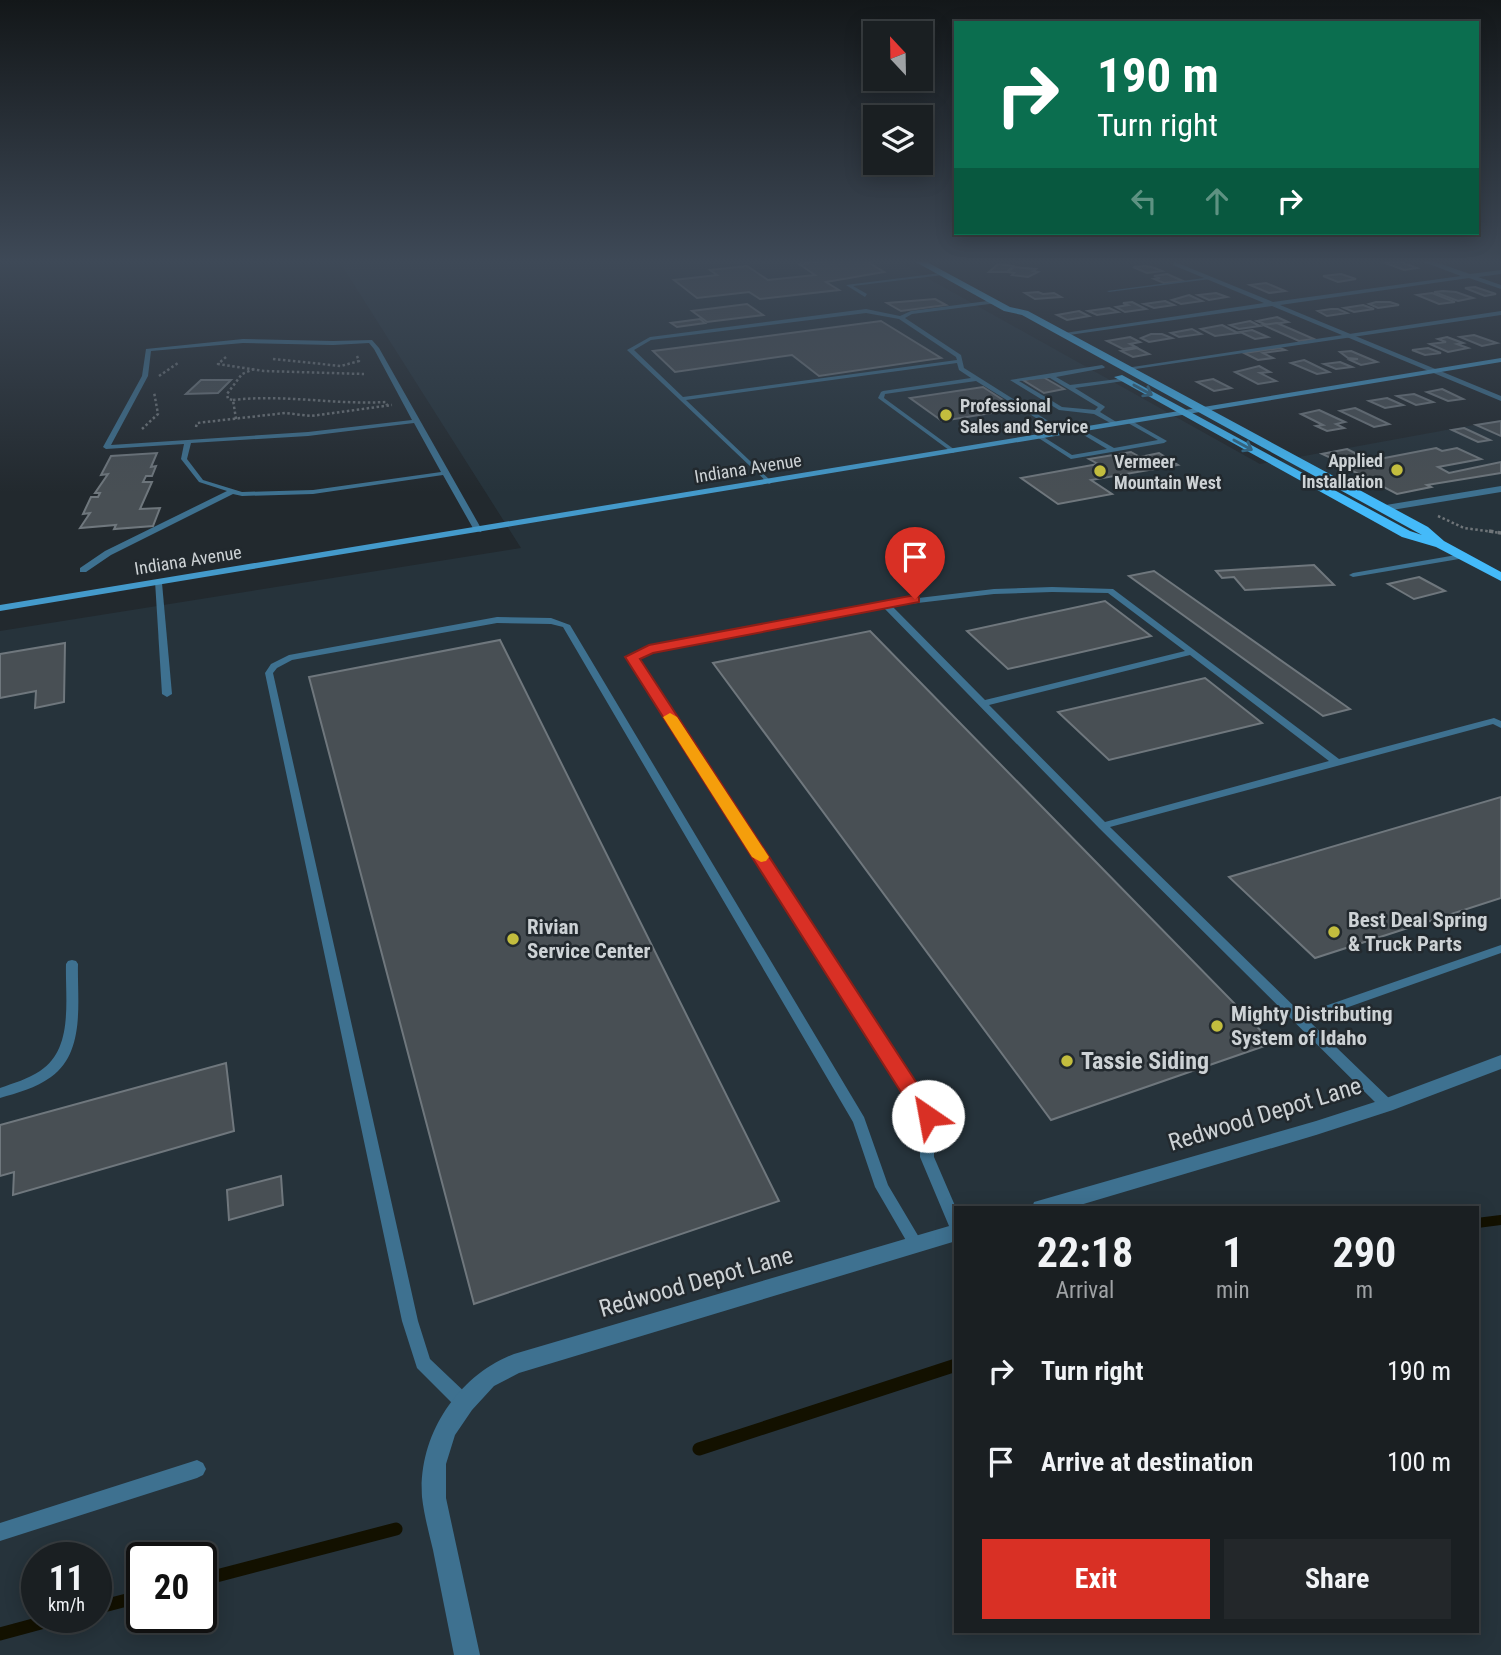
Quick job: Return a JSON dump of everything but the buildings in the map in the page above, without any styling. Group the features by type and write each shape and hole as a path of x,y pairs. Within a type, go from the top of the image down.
{"main road":[{"path":"1051,338 1406,534 1440,544 1501,577"},
{"path":"1070,338 1399,515 1424,530 1440,544"}],"street":[{"path":"1355,338 1501,399"},
{"name":"Indiana Avenue","path":"0,608 1501,360"},
{"path":"1386,508 1501,489"},
{"path":"1399,515 1455,504 1458,497"},
{"name":"Redwood Depot Lane","path":"1048,1206 1387,1105 1501,1062"},
{"name":"Redwood Depot Lane","path":"467,1655 434,1498 435,1464 446,1430 464,1403 486,1378 514,1364 954,1233"}],"lane":[{"path":"656,338 630,350 769,482"},
{"path":"932,338 959,356 961,369 1064,433"},
{"path":"1129,368 1326,338"},
{"path":"417,421 308,434 106,447 145,376 148,350 243,341 370,341 417,421 478,530"},
{"path":"681,399 960,361"},
{"path":"1102,367 1013,380 1061,410 1096,412 1116,424"},
{"path":"1051,376 1102,407 1096,412"},
{"path":"953,451 881,398 883,393 976,379"},
{"path":"1070,387 1124,379"},
{"path":"1040,436 1071,457 1164,441 1130,422"},
{"path":"1079,430 1112,449"},
{"path":"188,442 184,459 201,481 242,494 313,492 445,473"},
{"path":"83,570 108,553 233,491"},
{"path":"1353,575 1462,556"},
{"path":"158,583 167,694"},
{"path":"954,1221 927,1157 928,1116 632,657 649,649 941,595 1070,589 1110,591 1337,762"},
{"path":"885,604 1103,826 1387,1105"},
{"path":"464,1403 423,1363 410,1321 269,673 274,666 289,658 497,620 551,621 566,625 859,1121 881,1187 916,1244"},
{"path":"985,703 1193,652"},
{"path":"1103,826 1494,721 1501,726"},
{"path":"1300,1018 1501,949"},
{"path":"0,1093 37,1080 55,1069 66,1055 72,964"},
{"path":"0,1532 197,1469"}],"path":[{"path":"227,356 218,364 254,369 364,374"},
{"path":"272,359 341,366 359,361 357,356"},
{"path":"154,379 181,359"},
{"path":"341,366 345,374"},
{"path":"254,369 242,374 227,394 228,400 249,397 284,398 332,402 386,402 388,406"},
{"path":"135,436 158,414 153,385"},
{"path":"233,400 236,419"},
{"path":"1436,515 1464,528 1501,533"}],"shaded area":[{"path":"388,338 1035,338 1260,464 1501,420 1501,1655 0,1655 0,631 521,548"}],"waterway":[{"path":"1479,1223 1501,1220"},
{"path":"699,1449 954,1366"},
{"path":"217,1576 396,1529"},
{"path":"112,1604 126,1600"},
{"path":"0,1634 21,1628"}],"slow traffic":[{"path":"670,717 761,857"}],"place":[{"name":"Professional Sales and Service","path":"946,415"},
{"name":"Applied Installation","path":"1397,470"},
{"name":"Vermeer Mountain West","path":"1100,471"},
{"name":"Best Deal Spring & Truck Parts","path":"1334,932"},
{"name":"Rivian Service Center","path":"513,939"},
{"name":"Mighty Distributing System of Idaho","path":"1217,1026"},
{"name":"Tassie Siding","path":"1067,1061"}],"route":[{"path":"915,599 649,649 632,657 928,1116"}]}
